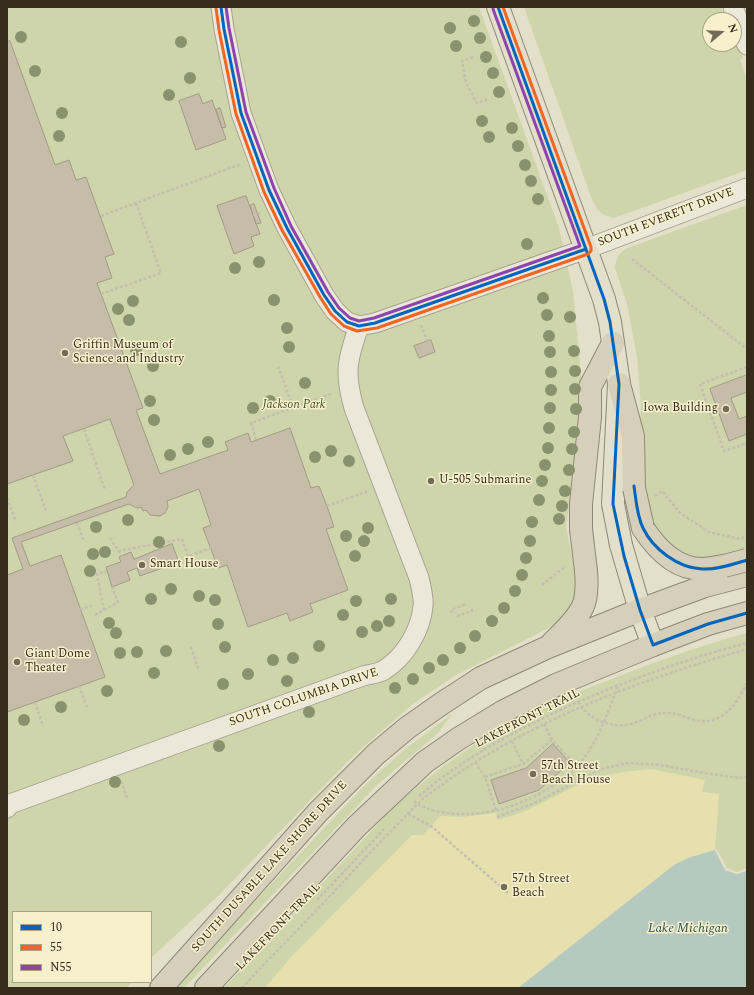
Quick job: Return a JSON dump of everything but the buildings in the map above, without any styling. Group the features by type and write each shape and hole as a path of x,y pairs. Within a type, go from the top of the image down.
{"highway":[{"path":"548,647 569,627 584,605 587,579 581,529 581,504 590,417 590,387 613,343"},
{"path":"619,384 633,436 634,488 643,528 650,539 662,552 679,563 702,569 733,574 747,560"},
{"name":"SOUTH DUSABLE LAKE SHORE DRIVE","path":"162,987 318,812 376,754 407,728 481,678 548,647 733,574"},
{"path":"206,988 357,826 425,762 458,739 504,711 556,685 708,624 742,614"}],"main road":[{"path":"498,7 604,299 610,322 619,384 613,504 621,545 640,610 653,645"}],"street":[{"path":"221,7 241,113 269,190 287,228 324,296 335,311 347,322 359,326"},
{"path":"733,7 747,45"},
{"name":"SOUTH EVERETT DRIVE","path":"359,326 375,323 586,249 747,188"},
{"name":"SOUTH COLUMBIA DRIVE","path":"8,805 363,676 384,671 393,664 407,648 418,628 423,606 422,592 419,578 354,408 348,380 349,358 359,326"}],"path":[{"path":"473,57 462,61 466,83 477,102 488,99"},
{"path":"101,216 242,164"},
{"path":"101,294 161,273 136,203"},
{"path":"253,215 262,212"},
{"path":"632,259 747,349"},
{"path":"420,324 427,342"},
{"path":"278,366 293,407"},
{"path":"747,367 700,384 724,451 747,443"},
{"path":"256,440 251,423 336,392"},
{"path":"84,429 105,490"},
{"path":"33,475 46,511"},
{"path":"327,506 372,490"},
{"path":"662,491 680,513 708,532 740,539 747,536"},
{"path":"7,498 16,522"},
{"path":"77,523 84,541"},
{"path":"110,538 122,556"},
{"path":"118,551 182,539 188,556 211,548"},
{"path":"104,610 97,574 107,571"},
{"path":"96,615 118,602 112,587"},
{"path":"452,613 451,610 466,604"},
{"path":"80,610 92,606"},
{"path":"457,616 472,610 471,607"},
{"name":"LAKEFRONT TRAIL","path":"409,805 438,781 485,749 534,723 578,702 618,686 686,661 746,643"},
{"path":"191,647 199,671"},
{"name":"LAKEFRONT TRAIL","path":"242,988 418,804 475,762 544,724 581,707 682,668 746,649"},
{"path":"578,702 585,712 603,723 617,726 633,724 657,713 670,713 693,720 713,720 721,717 730,709 747,683"},
{"path":"79,686 88,710"},
{"path":"414,801 418,804 447,814 473,814 496,810 540,794 560,782 585,755 595,740 618,686"},
{"path":"35,702 44,726"},
{"path":"544,724 552,740 576,765"},
{"path":"485,777 524,764 552,740"},
{"path":"512,741 524,764"},
{"path":"475,762 485,777 496,810"},
{"path":"497,817 542,798 602,768 628,763 660,765 740,778 747,777"},
{"path":"119,776 127,798"},
{"path":"540,794 542,798"},
{"path":"408,814 431,826 508,893"},
{"name":"LAKEFRONT TRAIL","path":"313,904 389,825"}],"green space":[{"name":"Jackson Park","path":"7,7 479,7 559,228 573,291 581,375 583,417 566,526 576,579 576,593 574,599 568,611 553,626 456,675 414,703 347,762 219,895 152,957 152,911 12,911 12,983 131,983 127,988 7,988"},
{"path":"524,7 721,7 723,12 702,12 702,52 741,52 743,58 740,60 747,80 747,170 614,218 602,214 591,197"},
{"path":"747,205 747,552 698,561 671,549 651,522 642,482 640,432 641,406 637,357 627,304 615,268 618,257 625,249"},
{"path":"747,633 747,871 737,874 725,870 674,865 518,988 224,988 391,810 425,780 462,753 521,718 564,698 675,655"},
{"path":"453,713 437,734 376,786 184,988 175,988 202,957 364,786 404,750"}],"sand":[{"name":"57th Street Beach","path":"652,769 705,780 702,792 719,794 715,850 688,858 674,865 518,988 265,988 289,959 412,835 423,835 440,816 461,817 496,813 498,820 543,803 589,780 612,774"}],"water":[{"name":"Lake Michigan","path":"715,850 725,870 737,874 747,870 747,988 518,988 674,865 688,858"}],"pier":[{"path":"716,848 727,868 737,872 747,868 747,871 737,874 725,870 715,850"}],"transit line":[{"name":"10","path":"221,7 241,113 269,190 287,228 324,295 335,311 347,322 359,326 375,323 586,249"},
{"name":"N55","path":"226,7 246,112 274,188 291,226 328,292 339,308 350,318 359,321 374,318 580,246 493,9"},
{"name":"10","path":"498,7 604,299 610,322 619,384 613,504 624,556 640,610 653,645 708,624 747,613"},
{"name":"55","path":"216,8 236,114 264,192 282,230 331,314 344,326 357,331 377,328 588,254 591,251 591,247 503,7"},
{"name":"10","path":"634,486 638,513 643,528 647,536 667,556 684,565 702,569 719,568 747,560"}],"place":[{"name":"Griffin Museum of Science and Industry","path":"65,353"},
{"name":"Iowa Building","path":"726,409"},
{"name":"U-505 Submarine","path":"431,481"},
{"name":"Smart House","path":"142,565"},
{"name":"Giant Dome Theater","path":"17,662"},
{"name":"57th Street Beach House","path":"533,774"},
{"name":"57th Street Beach","path":"504,887"}]}
